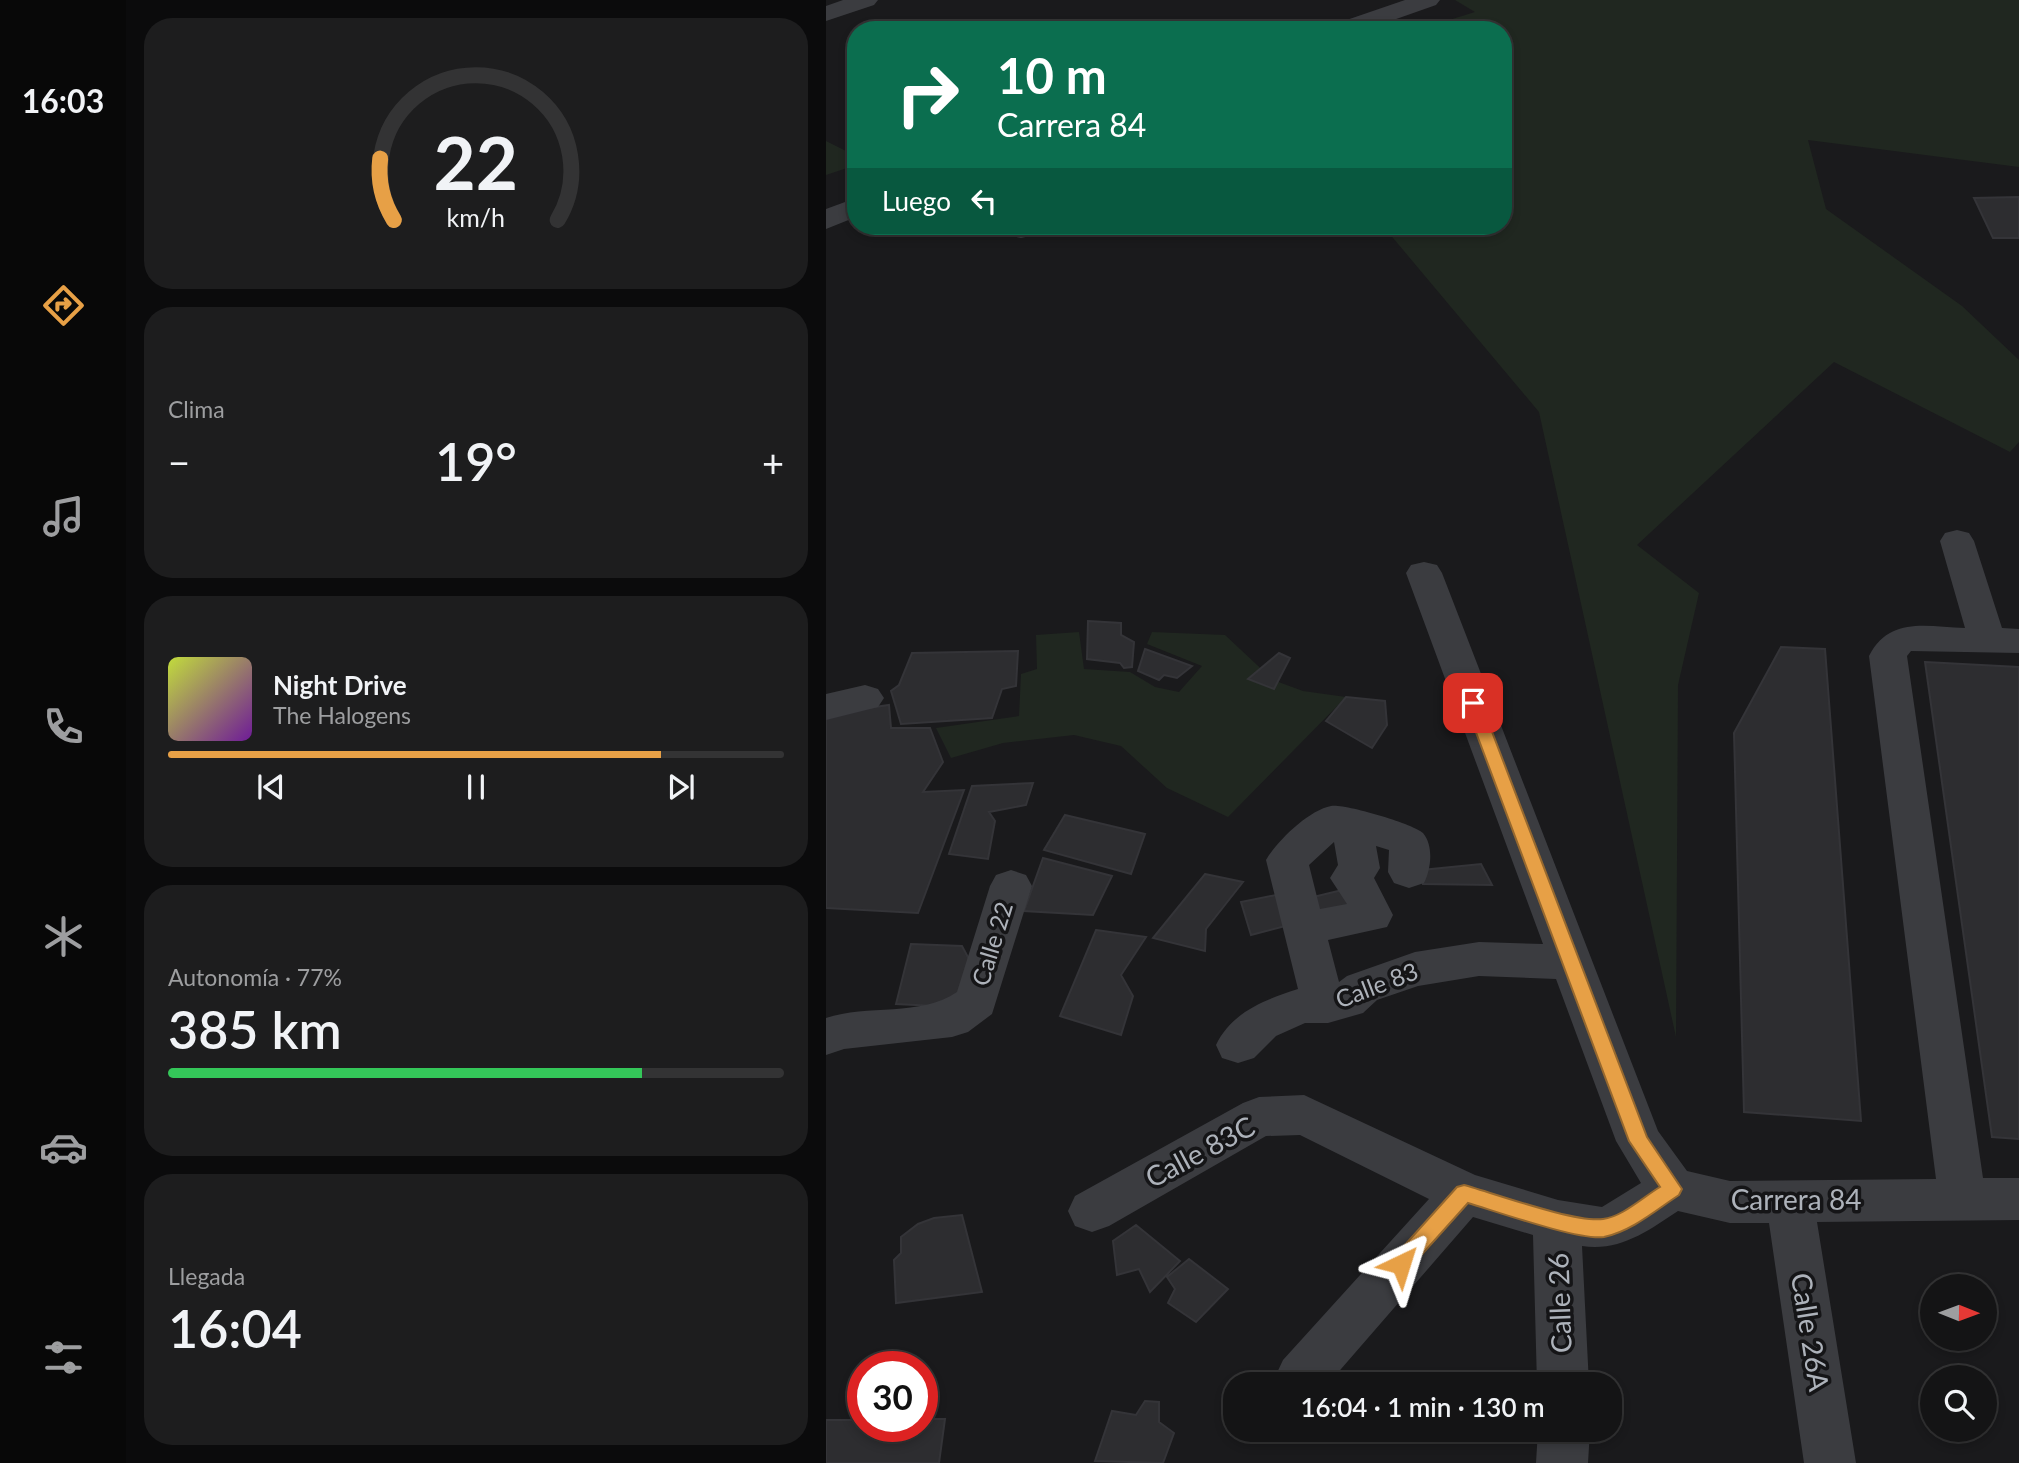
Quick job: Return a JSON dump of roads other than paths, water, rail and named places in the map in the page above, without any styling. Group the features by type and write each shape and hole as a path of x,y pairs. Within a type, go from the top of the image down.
{"street":[{"path":"826,14 866,0"},
{"path":"1367,21 1428,0"},
{"path":"826,220 847,210"},
{"path":"1957,541 2003,640 1904,639 1893,646 1888,656 1962,1199"},
{"path":"1305,1372 1464,1193 1559,1221 1602,1228 1623,1221 1672,1189 1639,1141 1424,573"},
{"path":"826,707 865,698"},
{"path":"1328,1005 1321,995 1287,860 1333,820 1394,834 1404,840 1409,844 1409,872"},
{"path":"1302,912 1372,915 1367,900 1353,880 1359,868 1353,834 1359,827"},
{"name":"Calle 22","path":"826,1037 842,1031 951,1019 976,1002 1011,886"},
{"name":"Calle 83","path":"1238,1045 1260,1023 1300,1006 1348,1001 1362,988 1415,969 1479,959 1571,962"},
{"name":"Calle 83C","path":"1092,1211 1259,1117 1304,1115 1464,1193"},
{"name":"Carrera 84","path":"1672,1189 1730,1202 2019,1199"},
{"name":"Calle 26A","path":"1790,1202 1830,1463"},
{"name":"Calle 26","path":"1559,1221 1557,1278 1562,1372"},
{"path":"1562,1463 1563,1442"}]}
